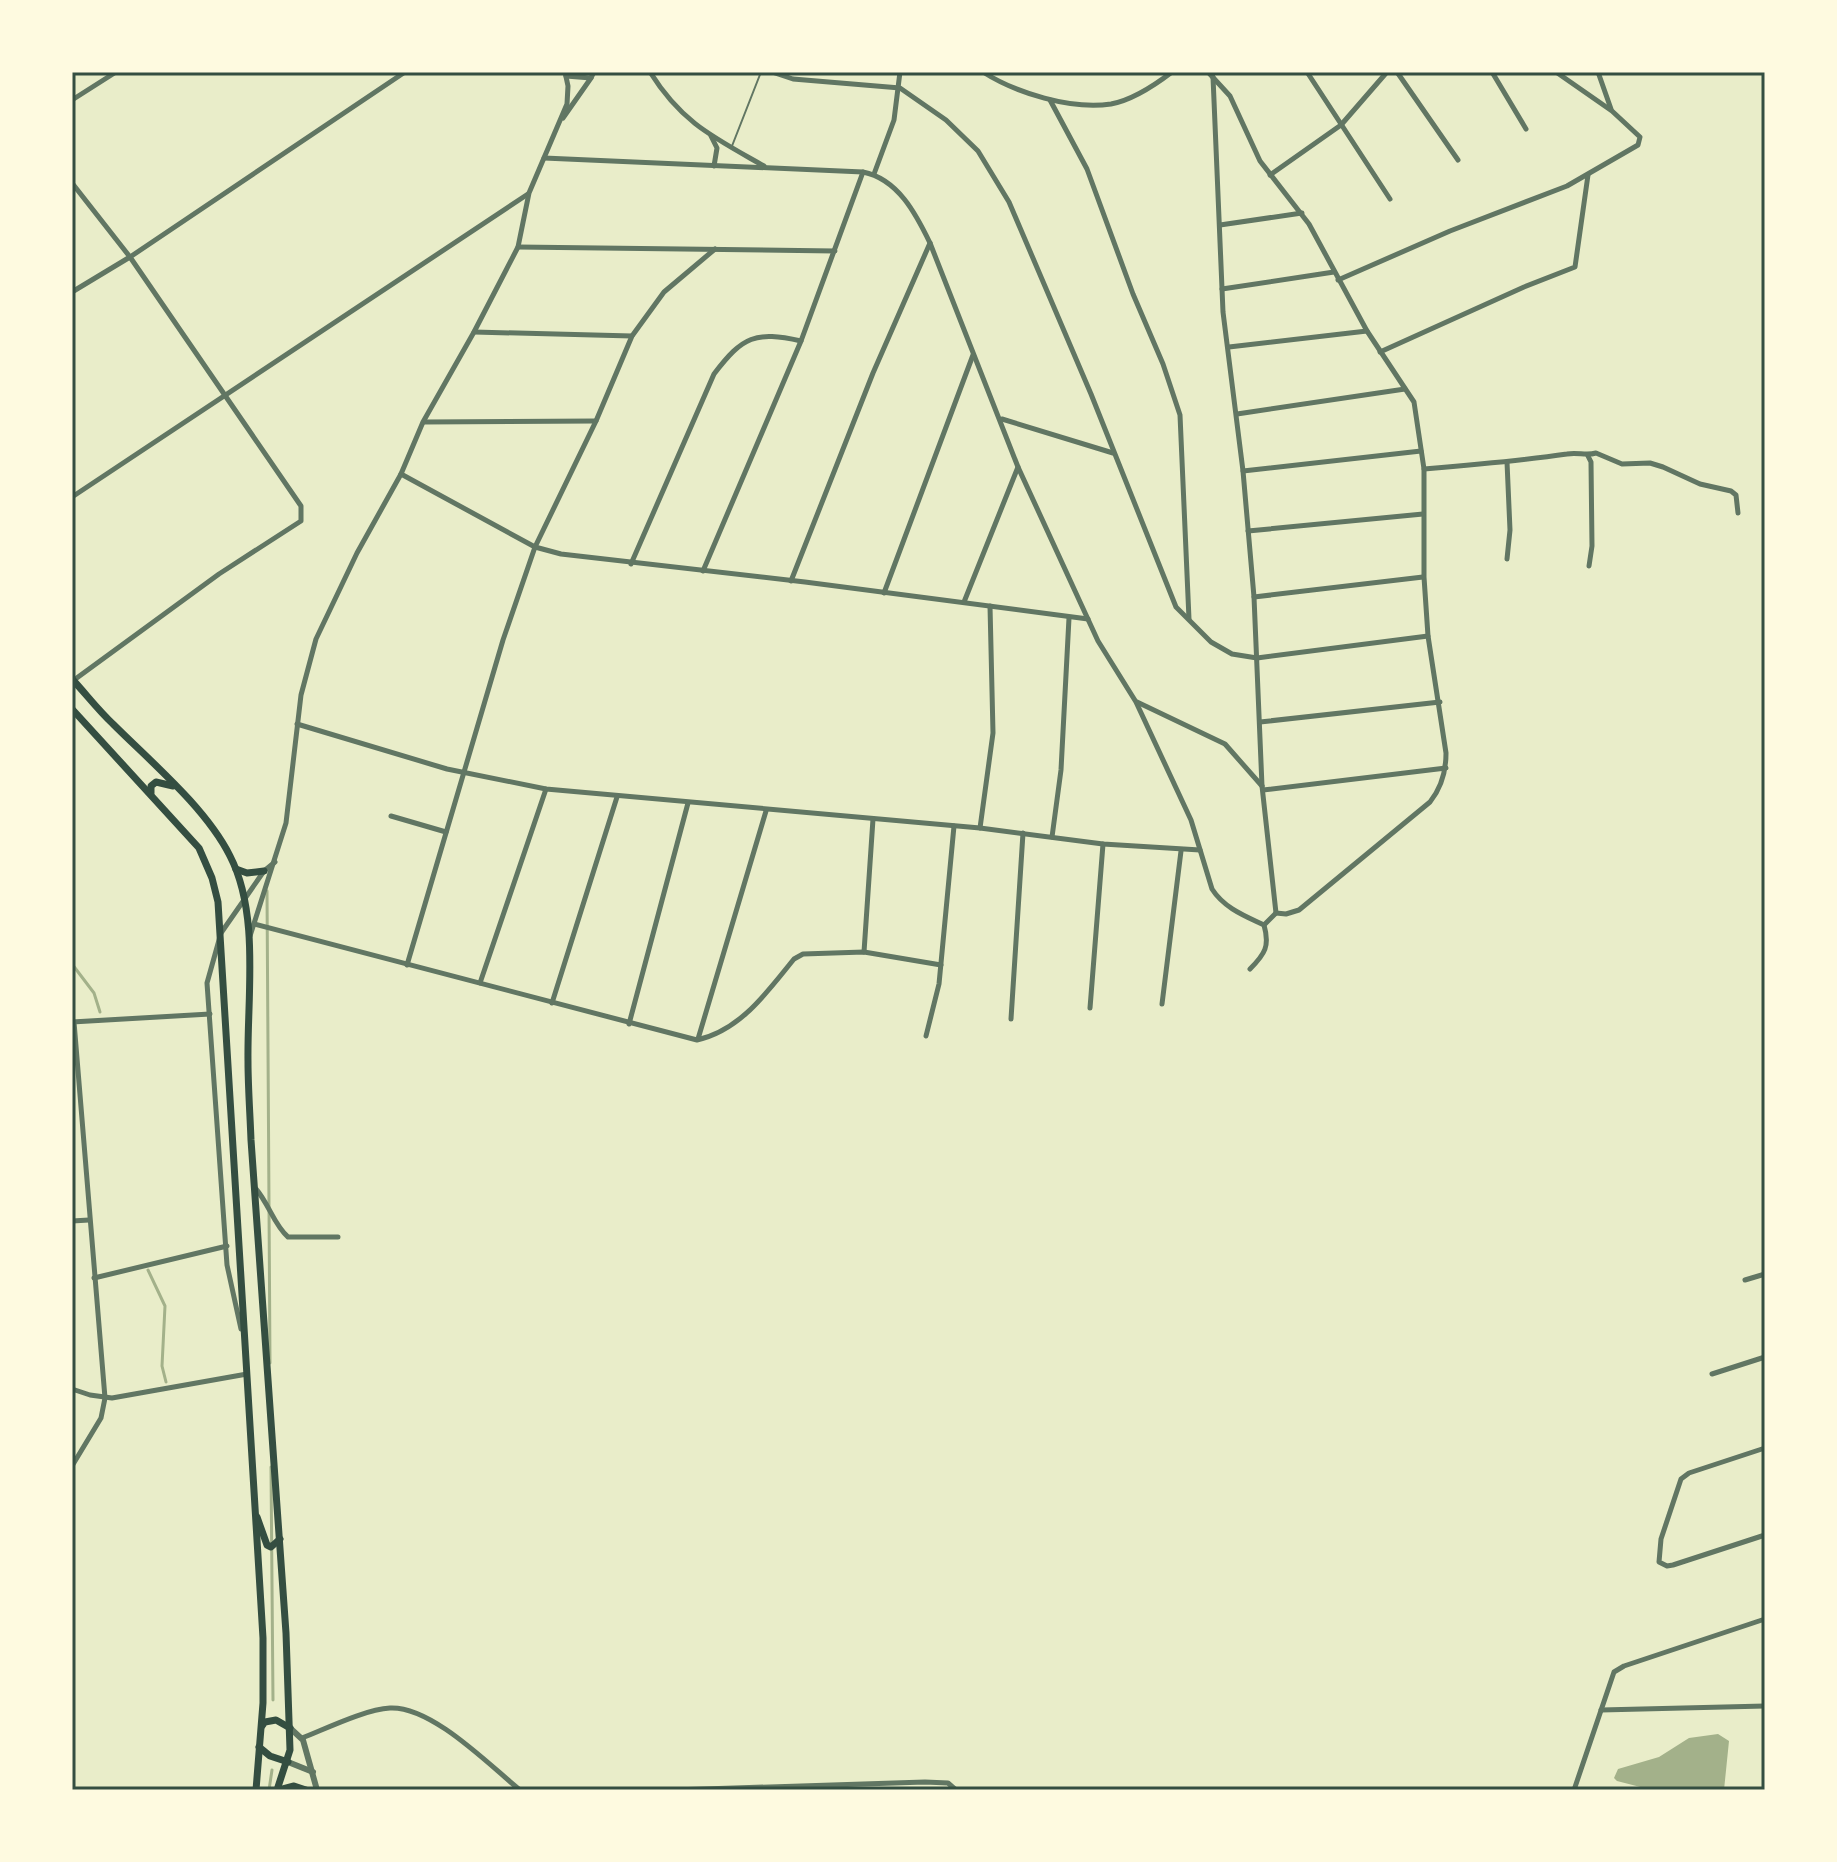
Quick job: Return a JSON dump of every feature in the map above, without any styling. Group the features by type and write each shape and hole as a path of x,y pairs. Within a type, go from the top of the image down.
{"main road":[{"path":"73,680 217,835 236,869 243,902 249,941 248,1061 255,1188 290,1728 288,1762 278,1790"},
{"path":"72,709 199,848 218,902 264,1665 256,1790"},
{"path":"151,794 151,786 156,782 175,787"},
{"path":"236,869 247,873 264,871"},
{"path":"254,1503 265,1543 271,1547 280,1539"},
{"path":"262,1726 265,1722 276,1720 290,1728"},
{"path":"259,1747 270,1756 288,1762"},
{"path":"278,1790 294,1786 306,1790"}],"street":[{"path":"72,100 116,72"},
{"path":"72,292 130,257 405,72"},
{"path":"650,72 678,111 710,135 766,167"},
{"path":"772,72 793,79 900,88 968,138 1009,202 1091,394 1175,605 1211,642 1232,654 1257,658 1428,636"},
{"path":"874,174 894,120 900,72"},
{"path":"983,72 1023,92 1050,100 1112,104 1135,95 1172,72"},
{"path":"1307,72 1390,199"},
{"path":"1270,175 1341,125 1387,72"},
{"path":"1397,72 1458,160"},
{"path":"1492,72 1526,129"},
{"path":"1338,280 1588,175 1633,149 1640,140 1612,111 1556,72"},
{"path":"1598,72 1612,111"},
{"path":"249,941 286,823 297,724 305,676 316,639 357,553 401,474 423,422 518,247 529,193 568,99 566,74 592,75"},
{"path":"1211,74 1238,109 1260,161 1302,213 1367,331 1406,389 1416,408 1424,469 1424,577 1428,636 1440,702 1446,768 1440,787 1430,802 1299,910 1276,913"},
{"path":"1211,74 1222,289 1254,597 1262,788 1276,913"},
{"path":"560,122 592,75"},
{"path":"1050,100 1087,169 1180,415 1189,619"},
{"path":"710,135 717,148 714,166"},
{"path":"544,158 863,172 884,180 913,209 930,243 1018,467 1098,641 1136,702 1191,820 1217,897 1236,912 1264,925 1268,937 1267,949 1250,969"},
{"path":"703,571 801,341 863,172"},
{"path":"1380,352 1575,267 1588,175"},
{"path":"72,183 130,257 301,506 301,521 219,574 73,680"},
{"path":"72,497 529,193"},
{"path":"1220,225 1302,213"},
{"path":"791,581 870,381 930,243"},
{"path":"518,247 835,251"},
{"path":"407,965 503,640 535,547 596,421 632,336 664,292 715,249"},
{"path":"1222,289 1334,272"},
{"path":"1229,347 1367,331"},
{"path":"474,332 632,336"},
{"path":"631,564 714,374 723,362 737,348 762,335 801,341"},
{"path":"884,593 973,355"},
{"path":"1237,414 1406,389"},
{"path":"1001,418 1113,453"},
{"path":"423,422 596,421"},
{"path":"1243,471 1422,451"},
{"path":"1424,469 1576,453 1588,456 1601,454 1622,464 1650,463 1700,484 1731,491 1736,495 1738,513"},
{"path":"1588,456 1591,462 1592,546 1589,566"},
{"path":"1507,462 1510,530 1507,559"},
{"path":"964,602 1018,467"},
{"path":"401,474 535,547 561,554 1088,619"},
{"path":"1248,531 1423,514"},
{"path":"1254,597 1424,577"},
{"path":"980,828 993,733 990,606"},
{"path":"1052,837 1061,770 1069,618"},
{"path":"1136,702 1225,744 1262,788"},
{"path":"1260,722 1440,702"},
{"path":"297,724 464,773 546,789 980,828 1103,844 1200,850"},
{"path":"1262,788 1446,768"},
{"path":"480,983 546,789"},
{"path":"552,1003 617,797"},
{"path":"629,1024 688,803"},
{"path":"697,1040 766,811"},
{"path":"391,816 446,832"},
{"path":"864,952 873,819"},
{"path":"926,1036 941,965 954,826"},
{"path":"1011,1019 1023,833"},
{"path":"1090,1008 1103,844"},
{"path":"1162,1004 1181,851"},
{"path":"246,1350 229,1278 207,983 221,933 264,871 276,861"},
{"path":"1264,925 1276,913"},
{"path":"254,924 697,1040 711,1037 752,1011 794,959 803,954 864,952 941,965"},
{"path":"72,1466 101,1418 105,1398 73,1022 210,1014"},
{"path":"255,1188 270,1208 279,1228 288,1237 338,1237"},
{"path":"72,1221 89,1220"},
{"path":"94,1278 227,1246"},
{"path":"1745,1280 1765,1274"},
{"path":"1712,1374 1765,1357"},
{"path":"72,1389 105,1398 248,1373"},
{"path":"1765,1448 1689,1473 1681,1479 1661,1539 1659,1557 1663,1564 1673,1565 1765,1535"},
{"path":"1574,1790 1614,1672 1765,1619"},
{"path":"1601,1710 1765,1706"},
{"path":"302,1738 378,1711 392,1708 407,1710 446,1730 520,1790"},
{"path":"290,1728 302,1738 317,1790"},
{"path":"288,1762 313,1772"},
{"path":"673,1790 925,1782 948,1783 956,1790"}],"lane":[{"path":"731,147 761,72"}],"shaded area":[{"path":"1718,1734 1729,1741 1724,1790 1652,1790 1614,1778 1618,1769 1659,1757 1689,1738"}],"waterway":[{"path":"267,891 270,1363"},
{"path":"72,964 94,993 100,1012"},
{"path":"148,1270 165,1306 162,1366 166,1382"},
{"path":"271,1467 273,1700"},
{"path":"269,1790 272,1770"}]}
